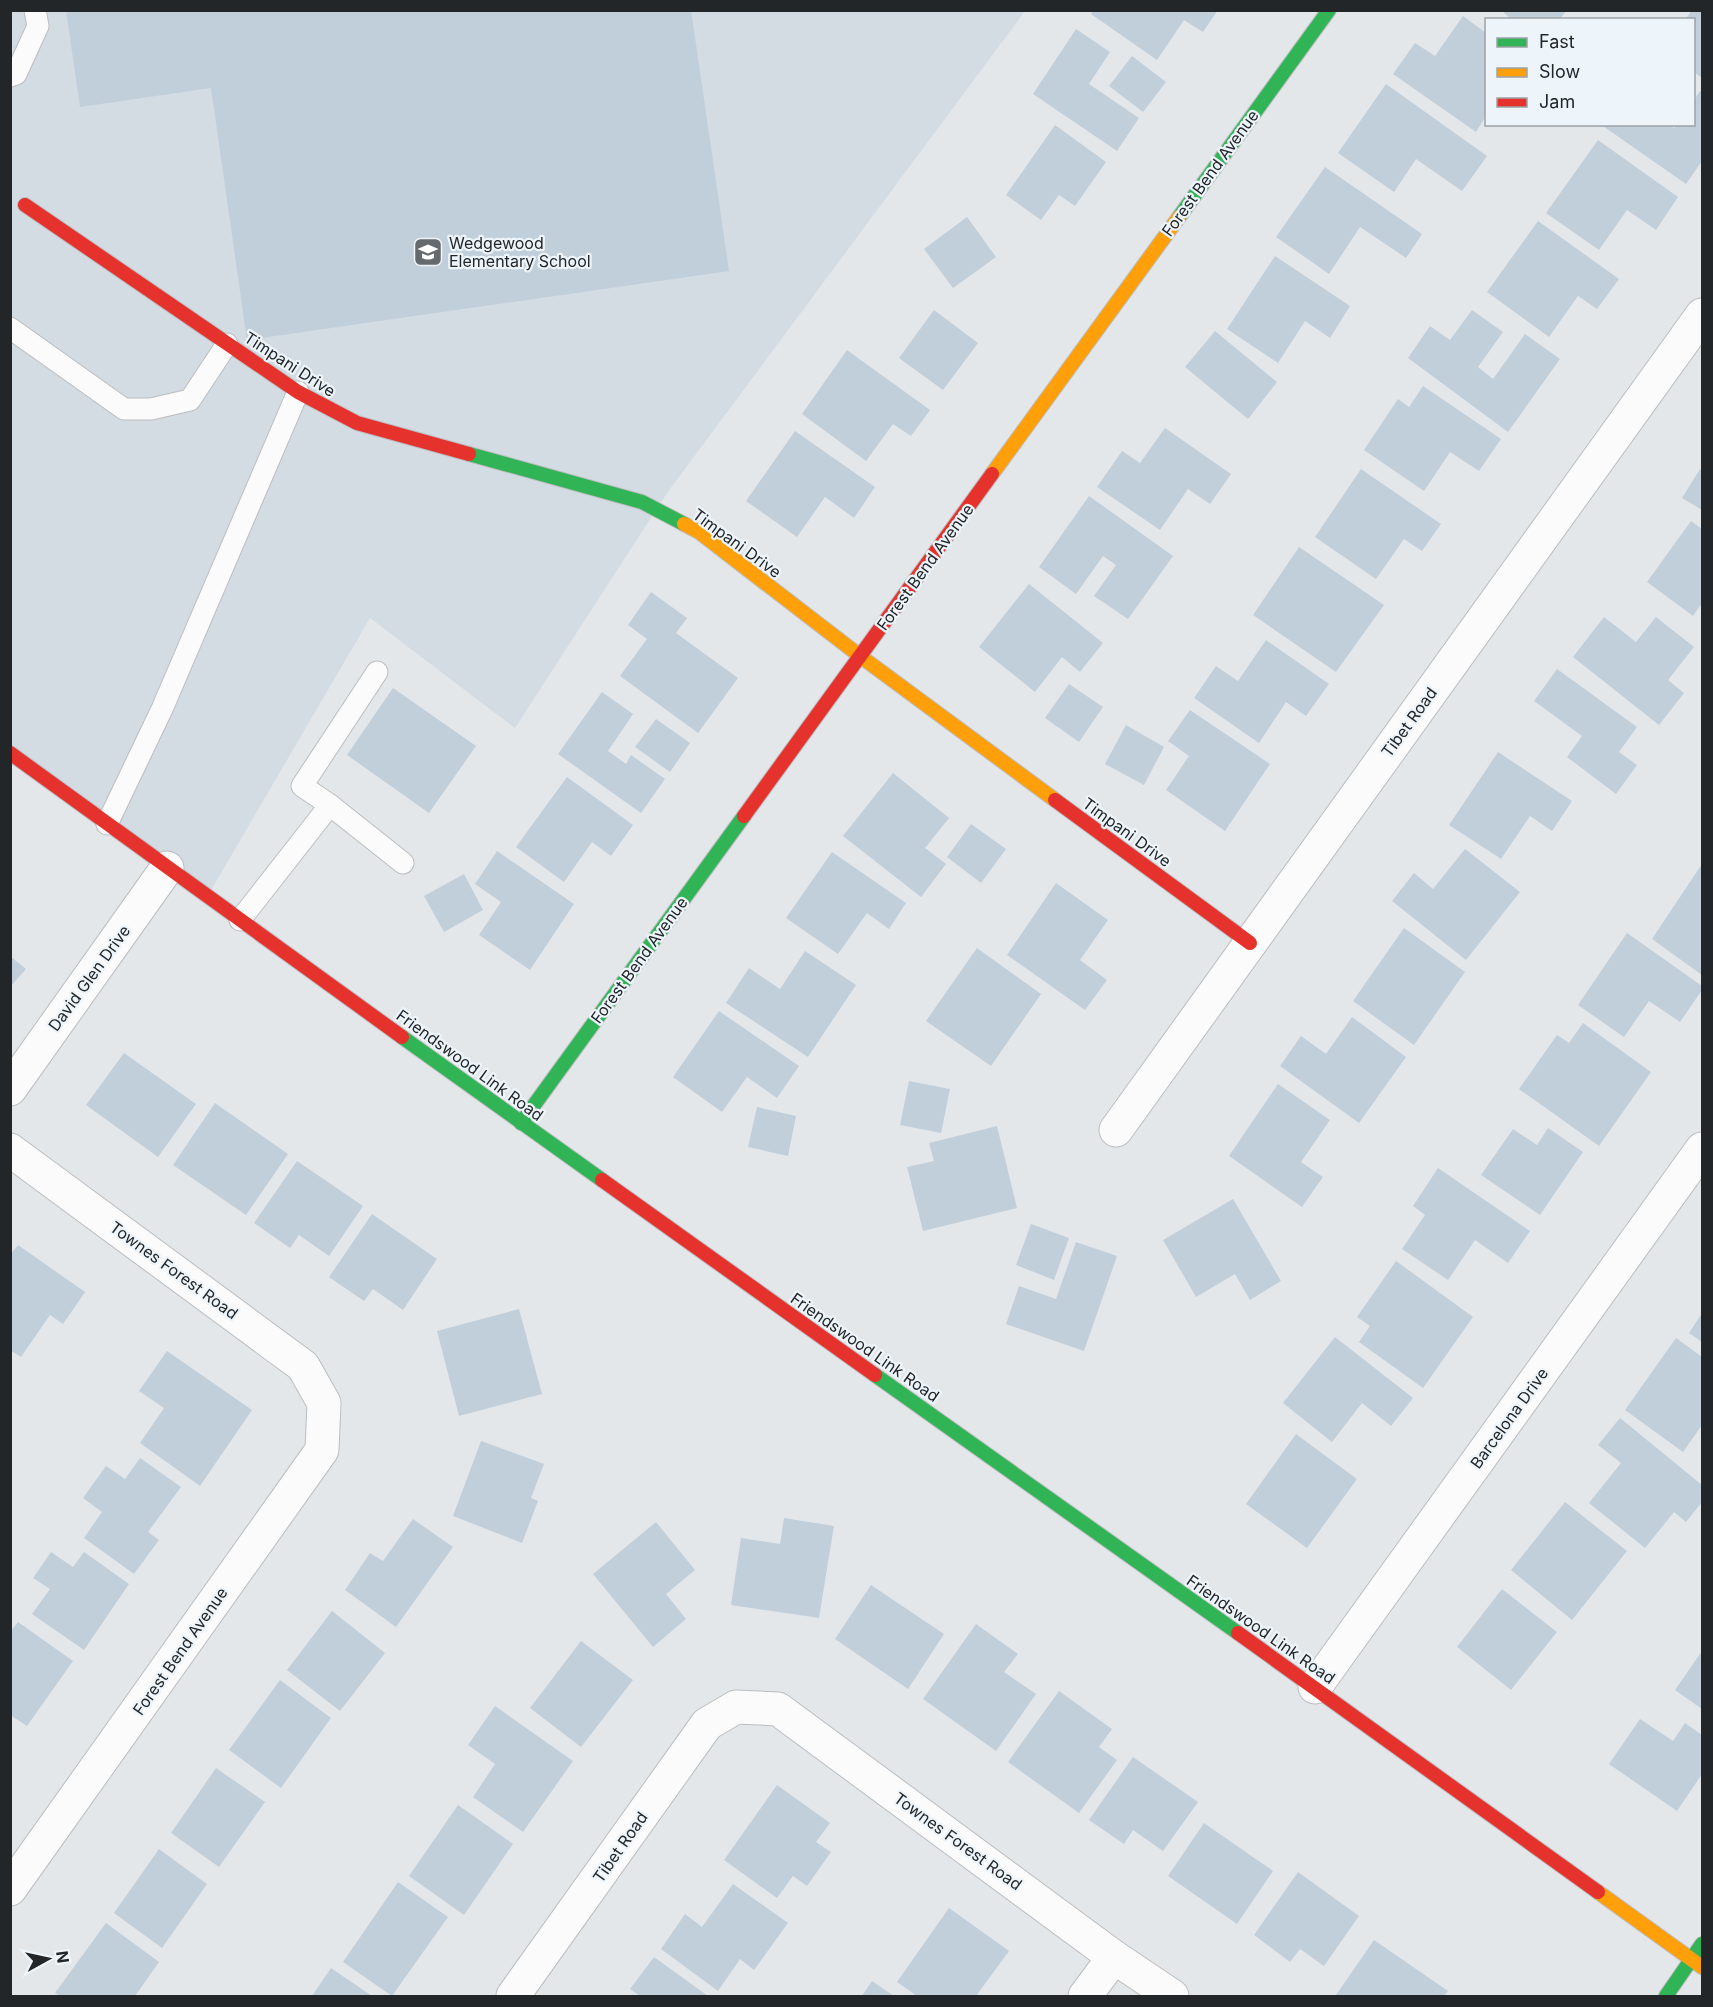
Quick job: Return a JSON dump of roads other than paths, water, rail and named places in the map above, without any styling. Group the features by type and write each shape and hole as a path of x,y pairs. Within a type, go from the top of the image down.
{"street":[{"name":"Forest Bend Avenue","path":"521,1123 1329,10"},
{"name":"Timpani Drive","path":"18,204 298,392 357,423 642,502 699,532 860,656 1250,943"},
{"name":"Tibet Road","path":"1116,1130 1702,315"},
{"name":"Friendswood Link Road","path":"10,753 521,1123 1697,1963"},
{"name":"David Glen Drive","path":"10,1089 167,868"},
{"name":"Barcelona Drive","path":"1315,1688 1702,1149"},
{"name":"Townes Forest Road","path":"10,1150 303,1366 324,1403"},
{"name":"Forest Bend Avenue","path":"10,1889 322,1450 324,1403"},
{"name":"Tibet Road","path":"513,1996 707,1724 736,1707"},
{"name":"Townes Forest Road","path":"736,1707 778,1708 1114,1957 1172,1996"},
{"path":"1666,1996 1697,1963 1702,1944"},
{"path":"1086,1996 1114,1957"}],"lane":[{"path":"13,75 38,26 35,10"},
{"path":"10,327 124,409 151,409 190,399 227,344"},
{"path":"108,824 162,709 298,392"},
{"path":"377,672 302,786 330,805 403,863"},
{"path":"240,920 330,805"}],"place":[{"name":"Wedgewood Elementary School","path":"428,252"}]}
